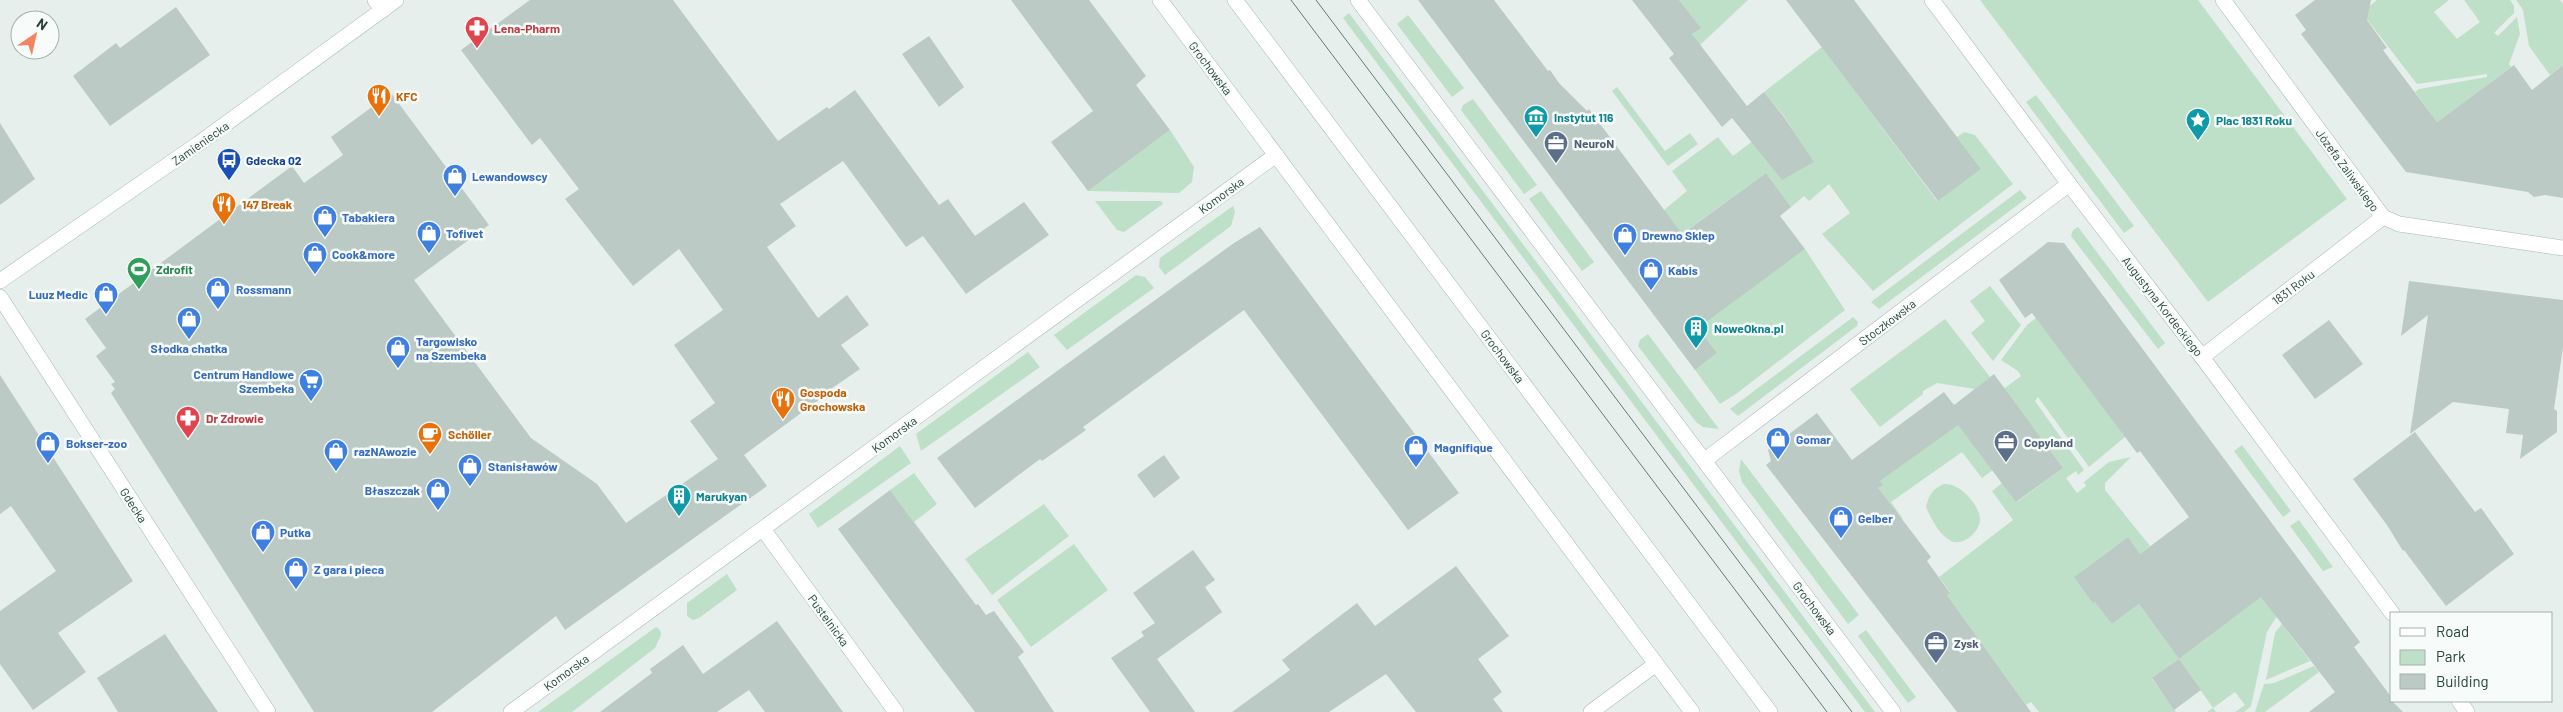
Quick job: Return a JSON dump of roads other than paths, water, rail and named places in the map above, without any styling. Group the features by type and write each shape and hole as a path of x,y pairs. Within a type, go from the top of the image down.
{"street":[{"name":"Zamieniecka","path":"0,281 134,189 379,5 396,0"},
{"name":"Grochowska","path":"1160,0 1692,712"},
{"name":"Grochowska","path":"1235,0 1770,712"},
{"name":"Grochowska","path":"1358,0 1893,712"},
{"name":"Augustyna Kordeckiego","path":"1932,0 2069,184 2202,357 2391,612"},
{"name":"Józefa Zaliwskiego","path":"2229,2 2383,217 2399,224 2563,248"},
{"name":"Komorska","path":"511,712 1276,155"},
{"name":"Stoczkowska","path":"1705,460 2069,184"},
{"name":"1831 Roku","path":"2202,357 2383,217"},
{"name":"Gdecka","path":"0,297 268,712"},
{"name":"Pustelnicka","path":"763,529 896,712"},
{"path":"1590,712 1656,664"}],"tram line":[{"path":"1291,0 1827,712"},
{"path":"1316,0 1852,712"}],"place":[{"name":"Lena-Pharm","path":"477,49"},
{"name":"KFC","path":"379,117"},
{"name":"Instytut 116","path":"1536,138"},
{"name":"Plac 1831 Roku","path":"2198,141"},
{"name":"NeuroN","path":"1556,164"},
{"name":"Gdecka 02","path":"229,181"},
{"name":"Lewandowscy","path":"455,197"},
{"name":"147 Break","path":"224,225"},
{"name":"Tabakiera","path":"325,238"},
{"name":"Tofivet","path":"429,254"},
{"name":"Drewno Sklep","path":"1625,256"},
{"name":"Cook&more","path":"315,275"},
{"name":"Zdrofit","path":"139,290"},
{"name":"Kabis","path":"1651,291"},
{"name":"Rossmann","path":"218,310"},
{"name":"Luuz Medic","path":"106,315"},
{"name":"Słodka chatka","path":"189,340"},
{"name":"NoweOkna.pl","path":"1696,349"},
{"name":"Targowisko na Szembeka","path":"398,369"},
{"name":"Centrum Handlowe Szembeka","path":"311,402"},
{"name":"Gospoda Grochowska","path":"783,420"},
{"name":"Dr Zdrowie","path":"188,439"},
{"name":"Schöller","path":"430,455"},
{"name":"Gomar","path":"1778,460"},
{"name":"Copyland","path":"2006,463"},
{"name":"Bokser-zoo","path":"48,464"},
{"name":"Magnifique","path":"1416,468"},
{"name":"razNAwozie","path":"336,472"},
{"name":"Stanisławów","path":"470,487"},
{"name":"Błaszczak","path":"438,511"},
{"name":"Marukyan","path":"679,517"},
{"name":"Gelber","path":"1841,539"},
{"name":"Putka","path":"263,553"},
{"name":"Z gara i pieca","path":"296,590"},
{"name":"Zysk","path":"1936,664"}]}
